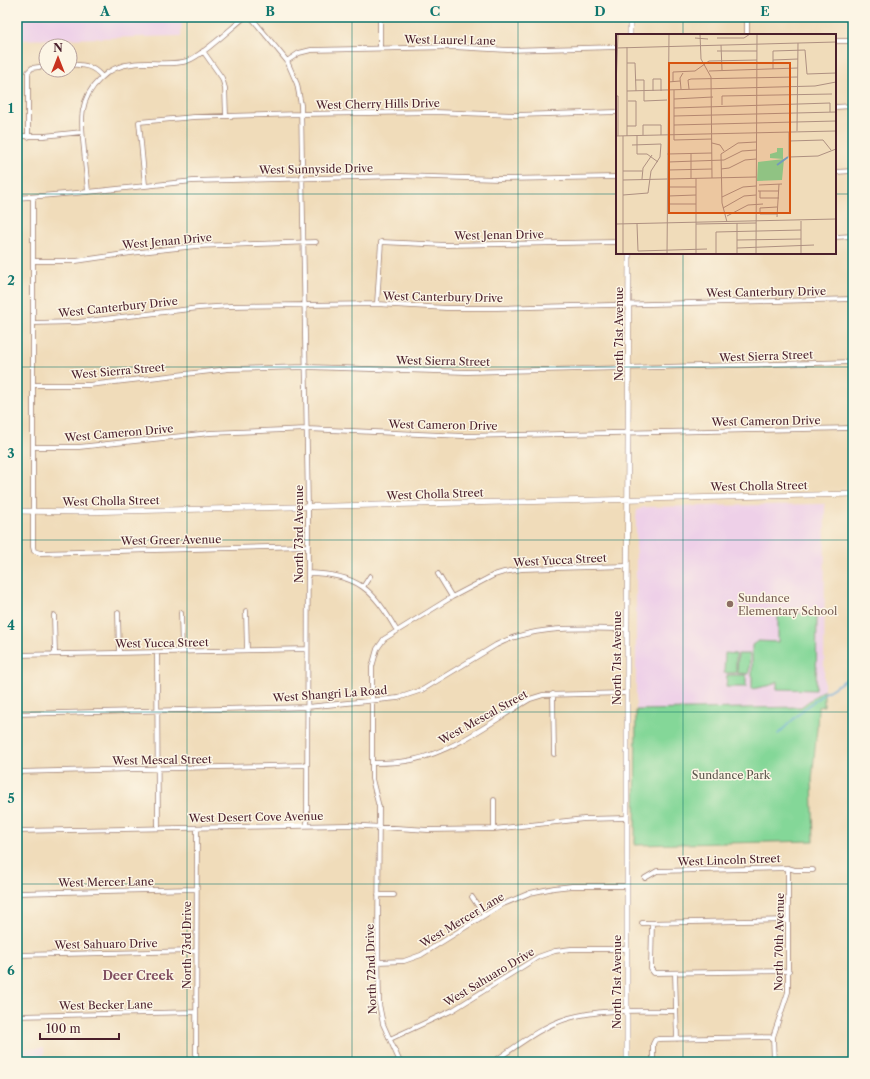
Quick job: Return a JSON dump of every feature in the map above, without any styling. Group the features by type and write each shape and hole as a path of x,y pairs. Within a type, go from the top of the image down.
{"street":[{"path":"88,192 81,117 84,105 91,89 102,77 117,68 129,64 180,62 192,59 245,17"},
{"name":"North 73rd Avenue","path":"251,17 287,61 297,84 301,114 308,508 307,825"},
{"path":"380,17 380,48"},
{"path":"630,17 630,34"},
{"path":"747,17 747,34"},
{"path":"836,41 853,41"},
{"name":"West Laurel Lane","path":"287,61 304,51 453,47 508,50 616,47"},
{"path":"203,51 222,78 225,88 226,116"},
{"path":"78,65 89,66 95,69 102,77"},
{"path":"28,136 28,75 30,70 38,66"},
{"path":"836,107 853,106"},
{"name":"West Cherry Hills Drive","path":"145,186 139,122 194,117 301,114 435,112 516,115 616,112"},
{"path":"17,136 44,136 82,132"},
{"path":"836,172 853,171"},
{"name":"West Sunnyside Drive","path":"17,198 33,198 194,181 400,176 499,179 616,178"},
{"path":"33,198 34,512"},
{"path":"836,237 853,236"},
{"path":"303,242 316,242"},
{"name":"West Jenan Drive","path":"34,261 76,261 196,246 303,242"},
{"name":"West Jenan Drive","path":"377,304 382,242 446,245 616,242"},
{"name":"North 71st Avenue","path":"627,1062 627,566 629,254"},
{"name":"West Canterbury Drive","path":"33,323 78,322 205,307 231,306 377,304 475,308 853,299"},
{"name":"West Sierra Street","path":"33,385 89,385 229,369 306,367 467,372 853,362"},
{"name":"West Cameron Drive","path":"33,448 79,447 210,434 307,429 463,436 853,428"},
{"name":"West Cholla Street","path":"17,511 88,512 308,508 853,494"},
{"name":"West Greer Avenue","path":"34,512 34,552 308,546"},
{"name":"West Yucca Street","path":"397,630 487,577 504,572 522,569 627,566"},
{"path":"308,573 337,575 363,587 377,599 397,630"},
{"path":"438,574 452,597"},
{"path":"363,587 370,576"},
{"path":"246,611 247,650"},
{"path":"118,613 119,652"},
{"path":"182,613 182,651"},
{"path":"54,615 55,654"},
{"name":"West Shangri La Road","path":"17,714 307,707 398,698 414,694 430,686 505,640 524,634 547,630 627,629"},
{"name":"North 72nd Drive","path":"397,630 380,644 374,654 372,667 372,779 379,807 378,962 380,1011 383,1024 400,1062"},
{"name":"West Yucca Street","path":"17,655 307,649"},
{"path":"157,652 158,828"},
{"name":"West Mescal Street","path":"372,763 405,762 432,754 452,745 530,699 543,695 627,693"},
{"path":"553,694 554,754"},
{"name":"West Mescal Street","path":"17,772 307,765"},
{"path":"494,800 494,829"},
{"name":"West Desert Cove Avenue","path":"17,832 349,824 428,830 494,829 577,820 627,818"},
{"name":"North 73rd Drive","path":"196,1062 197,828"},
{"name":"West Lincoln Street","path":"645,878 656,871 788,868 795,870 813,870"},
{"name":"North 70th Avenue","path":"774,1062 773,1037 788,992 788,868"},
{"name":"West Mercer Lane","path":"378,962 404,961 421,955 501,905 520,897 547,889 572,886 627,886"},
{"name":"West Mercer Lane","path":"17,893 196,889"},
{"path":"378,895 394,895"},
{"path":"472,897 484,915"},
{"path":"642,923 788,920"},
{"path":"652,923 652,969 654,973 789,972"},
{"name":"West Sahuaro Drive","path":"390,1039 453,1010 538,957 571,949 627,949"},
{"name":"West Sahuaro Drive","path":"17,955 196,951"},
{"path":"675,973 676,1039"},
{"path":"493,1062 543,1030 569,1018 598,1013 627,1011 676,1011"},
{"name":"West Becker Lane","path":"17,1016 196,1012"},
{"path":"653,1062 653,1044 655,1040 773,1037"}],"shaded area":[{"path":"17,17 182,17 181,36 38,38 38,39 17,40"},
{"name":"Sundance Elementary School","path":"825,504 824,690 801,707 636,710 637,510 644,507"},
{"path":"44,1048 44,1062 17,1062 17,1049"}],"green space":[{"path":"778,613 817,614 816,690 777,689 777,681 771,685 752,689 752,645 758,641 778,642"},
{"path":"725,653 736,654 736,673 724,673"},
{"path":"738,654 750,654 749,674 737,673"},
{"path":"727,675 746,675 746,687 726,687"},
{"name":"Sundance Park","path":"824,690 824,706 818,707 812,780 814,841 635,845 636,710 801,707"}],"waterway":[{"path":"778,734 804,709 853,675"}],"place":[{"name":"Sundance Elementary School","path":"730,604"}],"district":[{"name":"Deer Creek","path":"138,975"}]}
